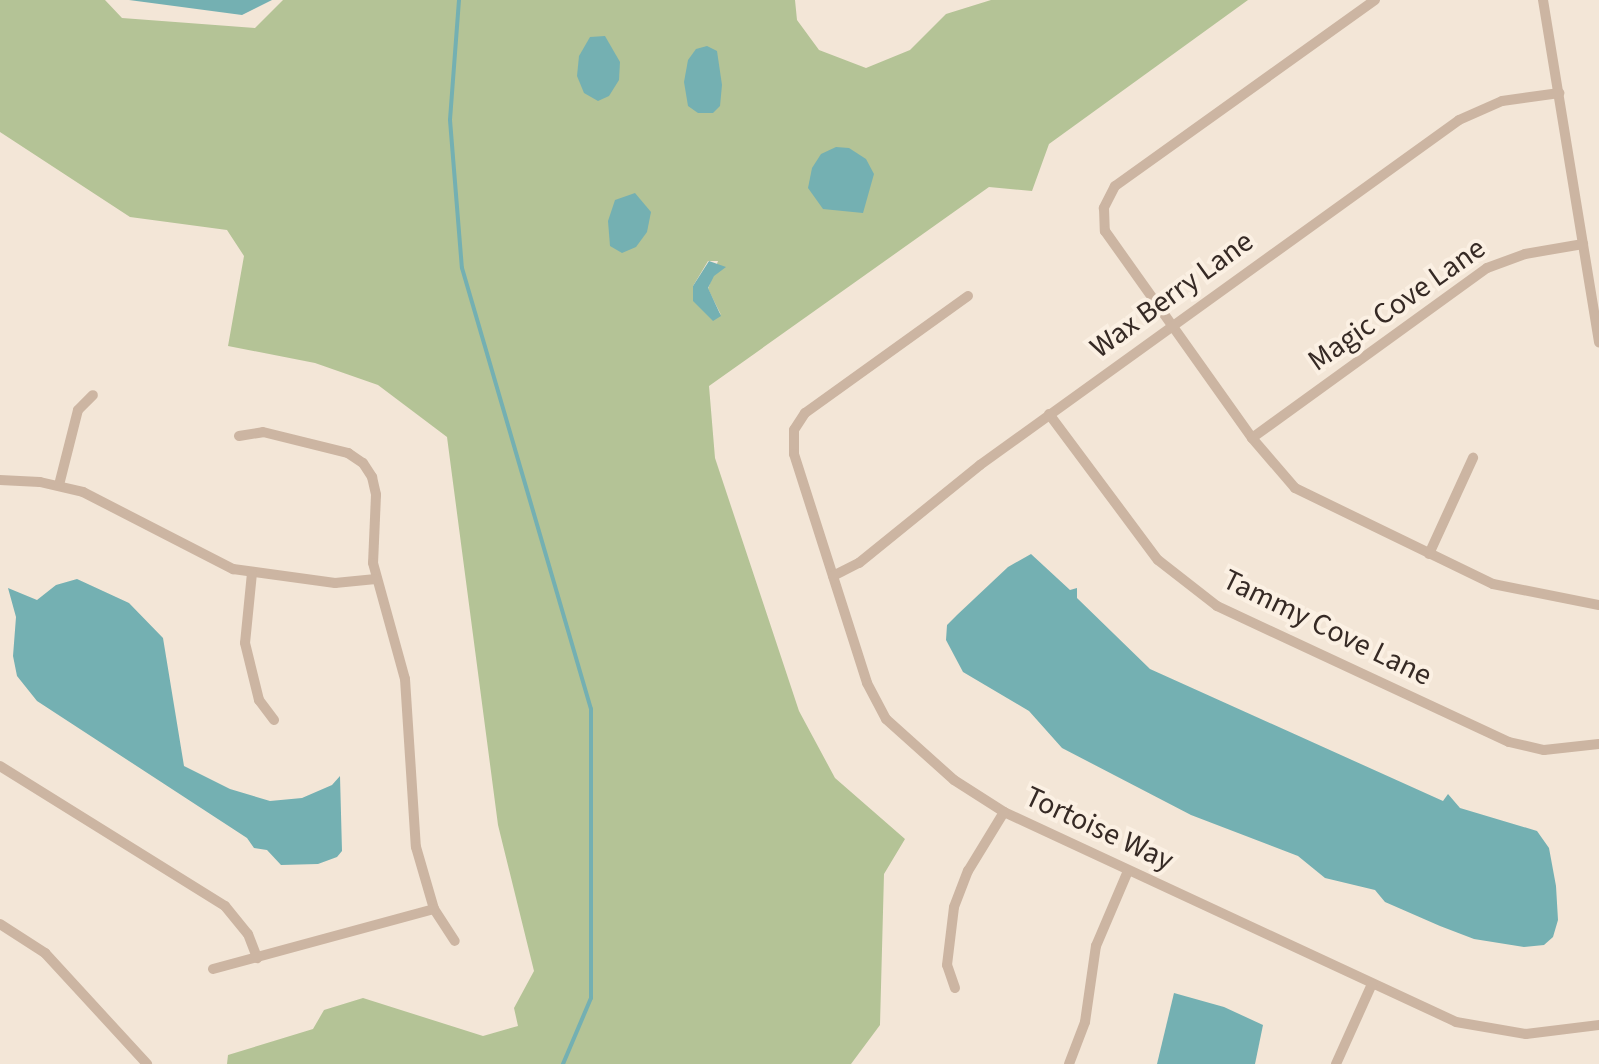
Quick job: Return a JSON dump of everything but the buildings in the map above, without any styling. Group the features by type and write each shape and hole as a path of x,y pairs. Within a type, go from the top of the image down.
{"street":[{"path":"1375,0 1115,186 1104,208 1105,231 1252,438 1279,473 1312,500 1493,584 1599,605"},
{"path":"1543,0 1599,342"},
{"name":"Wax Berry Lane","path":"834,576 859,562 1049,414 1459,120 1502,102 1559,93"},
{"name":"Magic Cove Lane","path":"1252,438 1487,268 1525,254 1583,244"},
{"name":"Tortoise Way","path":"968,296 805,413 794,430 794,454 867,683 886,719 954,780 1004,812 1372,984 1481,1030 1526,1034 1599,1025"},
{"path":"59,485 78,410 92,395"},
{"name":"Tammy Cove Lane","path":"1049,414 1158,560 1218,606 1509,742 1544,750 1599,744"},
{"path":"239,436 263,432 280,436 348,454 369,469 376,495 372,549 376,579 405,679 416,847 434,909 455,941"},
{"path":"1429,554 1473,458"},
{"path":"0,480 59,485 104,501 206,559 252,573 335,583 376,579"},
{"path":"252,573 245,643 258,700 274,720"},
{"path":"0,766 225,906 248,934 257,958"},
{"path":"954,988 946,965 954,907 968,871 1004,812"},
{"path":"1069,1064 1085,1022 1096,946 1128,871"},
{"path":"213,969 434,909"},
{"path":"0,924 44,953 147,1064"},
{"path":"1336,1064 1372,984"}],"green space":[{"path":"0,0 105,0 122,18 255,28 283,0 795,0 797,20 819,50 866,68 910,50 946,14 991,0 1248,0 1049,144 1032,191 989,187 709,386 715,458 799,711 835,778 905,839 884,874 880,1025 851,1064 227,1064 228,1055 313,1029 324,1010 363,998 483,1036 518,1026 514,1008 534,971 498,825 447,437 378,385 315,363 228,346 244,256 227,230 130,217 0,132","holes":["708,261 718,261 708,289 721,315 693,286"]}],"water":[{"path":"129,0 272,0 242,15"},
{"path":"605,36 620,62 619,80 609,96 598,101 584,93 577,76 579,56 590,37"},
{"path":"707,46 717,51 722,85 720,106 713,113 698,113 688,106 684,82 688,60 696,49"},
{"path":"836,147 849,148 866,159 874,174 863,213 823,209 808,188 812,168 821,154"},
{"path":"635,193 651,212 647,232 636,247 622,253 610,246 608,221 615,200"},
{"path":"709,261 726,267 714,276 708,288 721,316 713,321 693,301 693,286"},
{"path":"1031,554 1070,590 1077,588 1077,598 1150,669 1443,801 1448,794 1460,808 1537,831 1549,848 1556,886 1558,920 1553,937 1544,945 1524,947 1474,939 1440,926 1385,902 1375,890 1325,878 1298,856 1191,815 1062,748 1029,711 963,672 946,640 947,625 1008,567"},
{"path":"77,579 129,603 163,638 184,766 230,789 270,801 302,798 332,785 340,776 342,851 337,857 318,864 281,865 267,850 254,848 247,838 37,701 17,676 13,656 16,617 8,588 37,600 56,585"},
{"path":"1174,993 1224,1007 1263,1025 1255,1064 1157,1064"}],"waterway":[{"path":"459,0 450,120 462,268 591,709 591,998 563,1064"}]}
